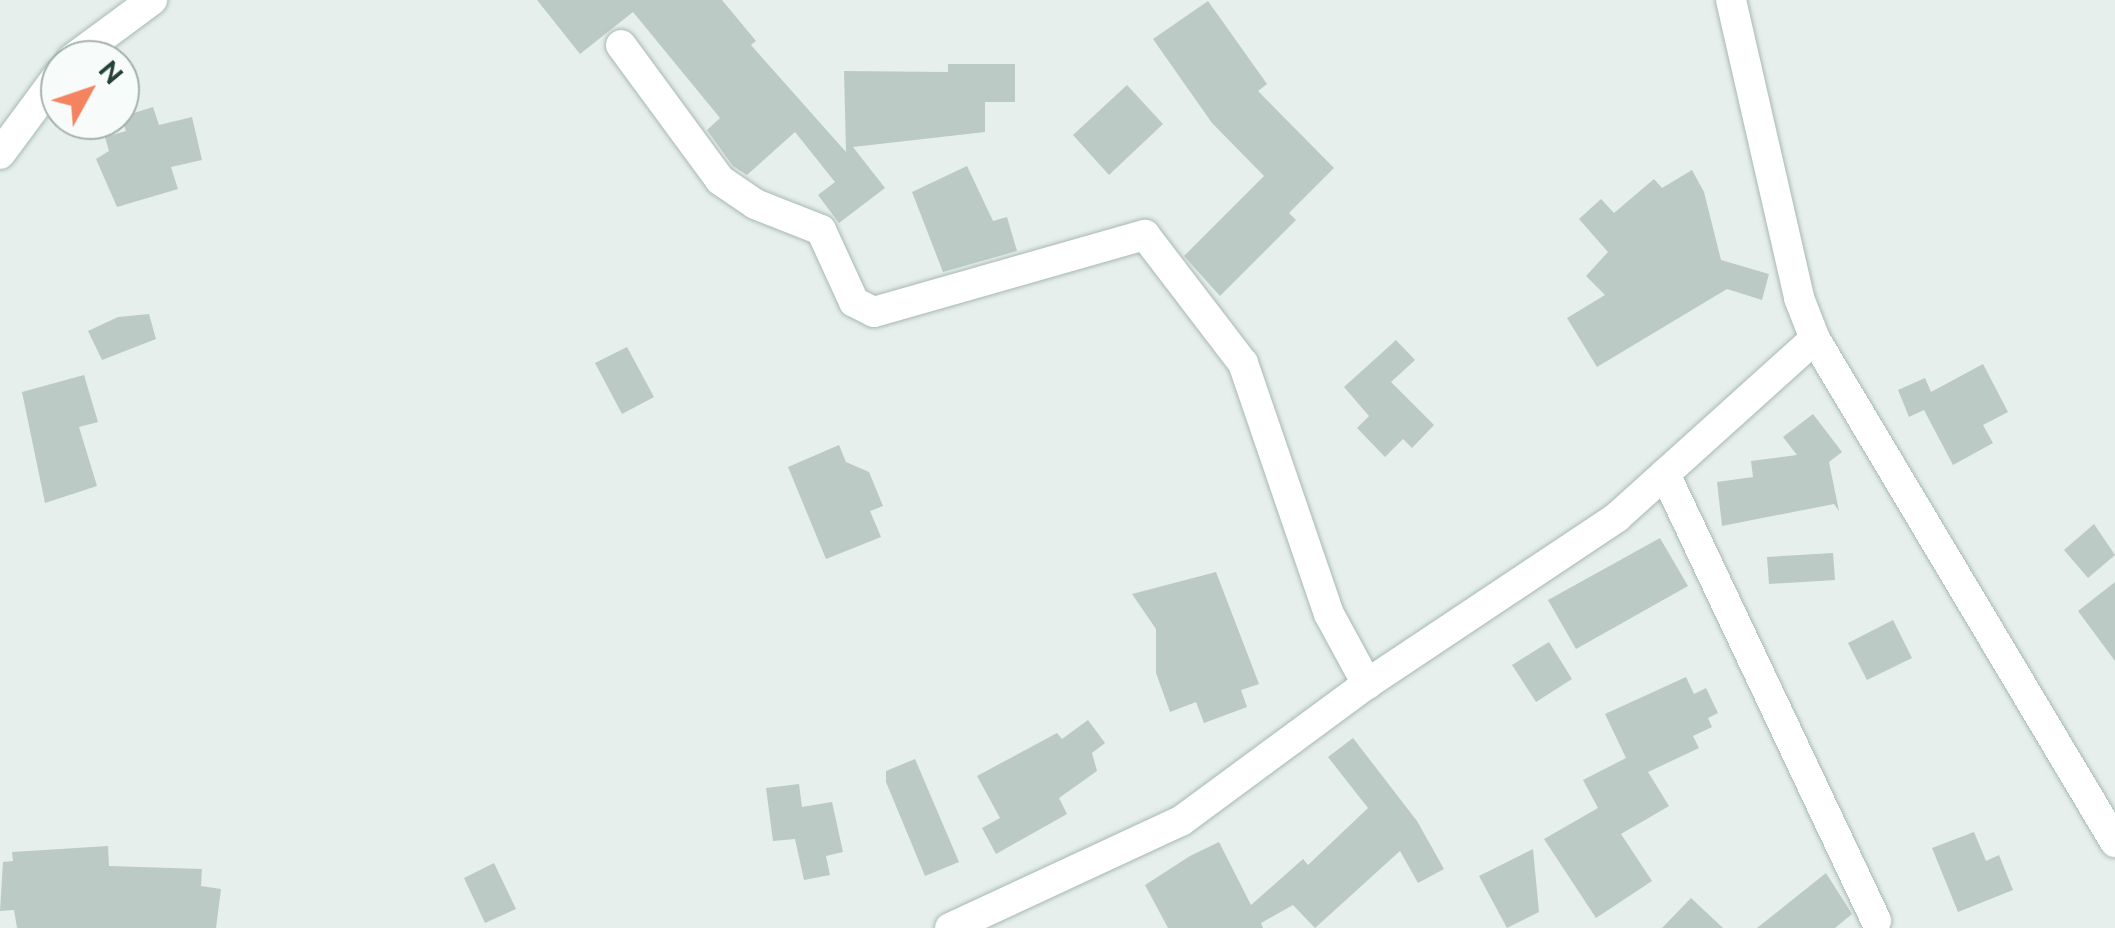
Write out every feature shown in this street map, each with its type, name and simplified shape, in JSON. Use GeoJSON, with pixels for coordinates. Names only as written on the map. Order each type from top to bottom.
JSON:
{"type":"FeatureCollection","features":[{"type":"Feature","properties":{"kind":"street"},"geometry":{"type":"LineString","coordinates":[[98,40],[152,0]]}},
{"type":"Feature","properties":{"kind":"street"},"geometry":{"type":"LineString","coordinates":[[1732,0],[1800,298],[1815,339],[2115,842]]}},
{"type":"Feature","properties":{"kind":"street"},"geometry":{"type":"LineString","coordinates":[[621,45],[720,180],[755,204],[821,230],[854,302],[874,312],[1145,235],[1243,363],[1330,614],[1367,684]]}},
{"type":"Feature","properties":{"kind":"street"},"geometry":{"type":"LineString","coordinates":[[0,154],[40,100]]}},
{"type":"Feature","properties":{"kind":"street"},"geometry":{"type":"LineString","coordinates":[[950,928],[1181,822],[1367,684],[1618,516],[1815,339]]}},
{"type":"Feature","properties":{"kind":"street"},"geometry":{"type":"LineString","coordinates":[[1665,474],[1876,921]]}},
{"type":"Feature","properties":{"kind":"building"},"geometry":{"type":"Polygon","coordinates":[[[537,0],[722,0],[756,41],[751,45],[846,152],[844,71],[948,72],[948,64],[1015,64],[1015,102],[985,102],[985,132],[853,147],[885,188],[839,223],[818,195],[835,182],[795,132],[747,175],[733,166],[707,130],[720,118],[633,12],[580,54],[537,0]]]}},
{"type":"Feature","properties":{"kind":"building"},"geometry":{"type":"Polygon","coordinates":[[[1208,1],[1267,84],[1258,91],[1334,168],[1289,213],[1296,220],[1220,296],[1184,256],[1264,176],[1212,123],[1153,39],[1208,1]]]}},
{"type":"Feature","properties":{"kind":"building"},"geometry":{"type":"Polygon","coordinates":[[[1127,85],[1163,124],[1109,175],[1073,135],[1127,85]]]}},
{"type":"Feature","properties":{"kind":"building"},"geometry":{"type":"Polygon","coordinates":[[[153,107],[159,125],[192,117],[202,160],[171,167],[178,189],[117,207],[96,159],[109,151],[106,140],[140,140],[140,111],[153,107]]]}},
{"type":"Feature","properties":{"kind":"building"},"geometry":{"type":"Polygon","coordinates":[[[967,166],[993,221],[1007,217],[1017,251],[943,272],[912,192],[967,166]]]}},
{"type":"Feature","properties":{"kind":"building"},"geometry":{"type":"Polygon","coordinates":[[[1692,170],[1704,192],[1721,260],[1769,274],[1762,300],[1727,289],[1597,367],[1567,318],[1605,295],[1586,276],[1608,252],[1579,219],[1601,199],[1614,213],[1654,179],[1662,188],[1692,170]]]}},
{"type":"Feature","properties":{"kind":"building"},"geometry":{"type":"Polygon","coordinates":[[[149,314],[156,339],[102,360],[88,331],[118,317],[149,314]]]}},
{"type":"Feature","properties":{"kind":"building"},"geometry":{"type":"Polygon","coordinates":[[[1396,340],[1415,360],[1391,382],[1434,425],[1412,448],[1403,439],[1385,457],[1357,428],[1369,416],[1344,387],[1396,340]]]}},
{"type":"Feature","properties":{"kind":"building"},"geometry":{"type":"Polygon","coordinates":[[[627,347],[654,397],[622,414],[595,363],[627,347]]]}},
{"type":"Feature","properties":{"kind":"building"},"geometry":{"type":"Polygon","coordinates":[[[1983,364],[2008,412],[1983,425],[1993,443],[1953,465],[1924,410],[1909,417],[1898,390],[1925,378],[1931,392],[1983,364]]]}},
{"type":"Feature","properties":{"kind":"building"},"geometry":{"type":"Polygon","coordinates":[[[84,375],[98,422],[79,427],[97,486],[45,503],[22,392],[84,375]]]}},
{"type":"Feature","properties":{"kind":"building"},"geometry":{"type":"Polygon","coordinates":[[[1813,414],[1842,452],[1829,462],[1839,511],[1834,504],[1722,526],[1717,482],[1753,477],[1751,461],[1797,455],[1783,437],[1813,414]]]}},
{"type":"Feature","properties":{"kind":"building"},"geometry":{"type":"Polygon","coordinates":[[[839,445],[846,462],[869,472],[883,506],[870,511],[881,537],[826,559],[788,467],[839,445]]]}},
{"type":"Feature","properties":{"kind":"building"},"geometry":{"type":"Polygon","coordinates":[[[2094,524],[2115,555],[2088,578],[2064,550],[2094,524]]]}},
{"type":"Feature","properties":{"kind":"building"},"geometry":{"type":"Polygon","coordinates":[[[1660,538],[1688,586],[1576,649],[1548,600],[1660,538]]]}},
{"type":"Feature","properties":{"kind":"building"},"geometry":{"type":"Polygon","coordinates":[[[1833,553],[1835,580],[1769,584],[1767,557],[1833,553]]]}},
{"type":"Feature","properties":{"kind":"building"},"geometry":{"type":"Polygon","coordinates":[[[1216,572],[1259,684],[1241,690],[1247,707],[1204,723],[1196,702],[1170,712],[1156,673],[1156,629],[1132,594],[1216,572]]]}},
{"type":"Feature","properties":{"kind":"building"},"geometry":{"type":"Polygon","coordinates":[[[2115,582],[2115,661],[2078,611],[2115,582]]]}},
{"type":"Feature","properties":{"kind":"building"},"geometry":{"type":"Polygon","coordinates":[[[1893,620],[1912,658],[1867,680],[1848,643],[1893,620]]]}},
{"type":"Feature","properties":{"kind":"building"},"geometry":{"type":"Polygon","coordinates":[[[1549,642],[1572,679],[1536,702],[1512,665],[1549,642]]]}},
{"type":"Feature","properties":{"kind":"building"},"geometry":{"type":"Polygon","coordinates":[[[1686,677],[1694,694],[1706,688],[1718,713],[1708,718],[1712,727],[1693,736],[1699,748],[1648,772],[1669,806],[1621,834],[1652,881],[1596,918],[1544,839],[1598,808],[1583,780],[1626,758],[1605,714],[1686,677]]]}},
{"type":"Feature","properties":{"kind":"building"},"geometry":{"type":"Polygon","coordinates":[[[1088,720],[1105,743],[1092,753],[1097,771],[1059,798],[1067,814],[996,854],[982,828],[1000,818],[977,776],[1057,733],[1062,739],[1088,720]]]}},
{"type":"Feature","properties":{"kind":"building"},"geometry":{"type":"Polygon","coordinates":[[[1353,738],[1417,821],[1444,869],[1418,883],[1400,851],[1315,928],[1293,905],[1261,923],[1263,928],[1168,928],[1145,885],[1190,856],[1219,842],[1251,905],[1303,859],[1308,865],[1368,808],[1328,757],[1353,738]]]}},
{"type":"Feature","properties":{"kind":"building"},"geometry":{"type":"Polygon","coordinates":[[[915,759],[959,862],[925,876],[886,782],[886,771],[915,759]]]}},
{"type":"Feature","properties":{"kind":"building"},"geometry":{"type":"Polygon","coordinates":[[[799,784],[802,807],[832,802],[843,852],[826,856],[830,875],[804,880],[795,839],[773,841],[766,788],[799,784]]]}},
{"type":"Feature","properties":{"kind":"building"},"geometry":{"type":"Polygon","coordinates":[[[1974,832],[1986,861],[1999,855],[2013,890],[1958,912],[1932,848],[1974,832]]]}},
{"type":"Feature","properties":{"kind":"building"},"geometry":{"type":"Polygon","coordinates":[[[108,846],[109,866],[202,869],[201,886],[221,889],[216,928],[17,928],[14,910],[0,911],[3,862],[13,861],[12,852],[108,846]]]}},
{"type":"Feature","properties":{"kind":"building"},"geometry":{"type":"Polygon","coordinates":[[[1533,849],[1539,912],[1507,928],[1479,876],[1533,849]]]}},
{"type":"Feature","properties":{"kind":"building"},"geometry":{"type":"Polygon","coordinates":[[[494,863],[516,909],[485,923],[464,878],[494,863]]]}},
{"type":"Feature","properties":{"kind":"building"},"geometry":{"type":"Polygon","coordinates":[[[1826,873],[1852,914],[1835,928],[1757,928],[1826,873]]]}},
{"type":"Feature","properties":{"kind":"building"},"geometry":{"type":"Polygon","coordinates":[[[1691,898],[1723,928],[1662,928],[1691,898]]]}}]}
